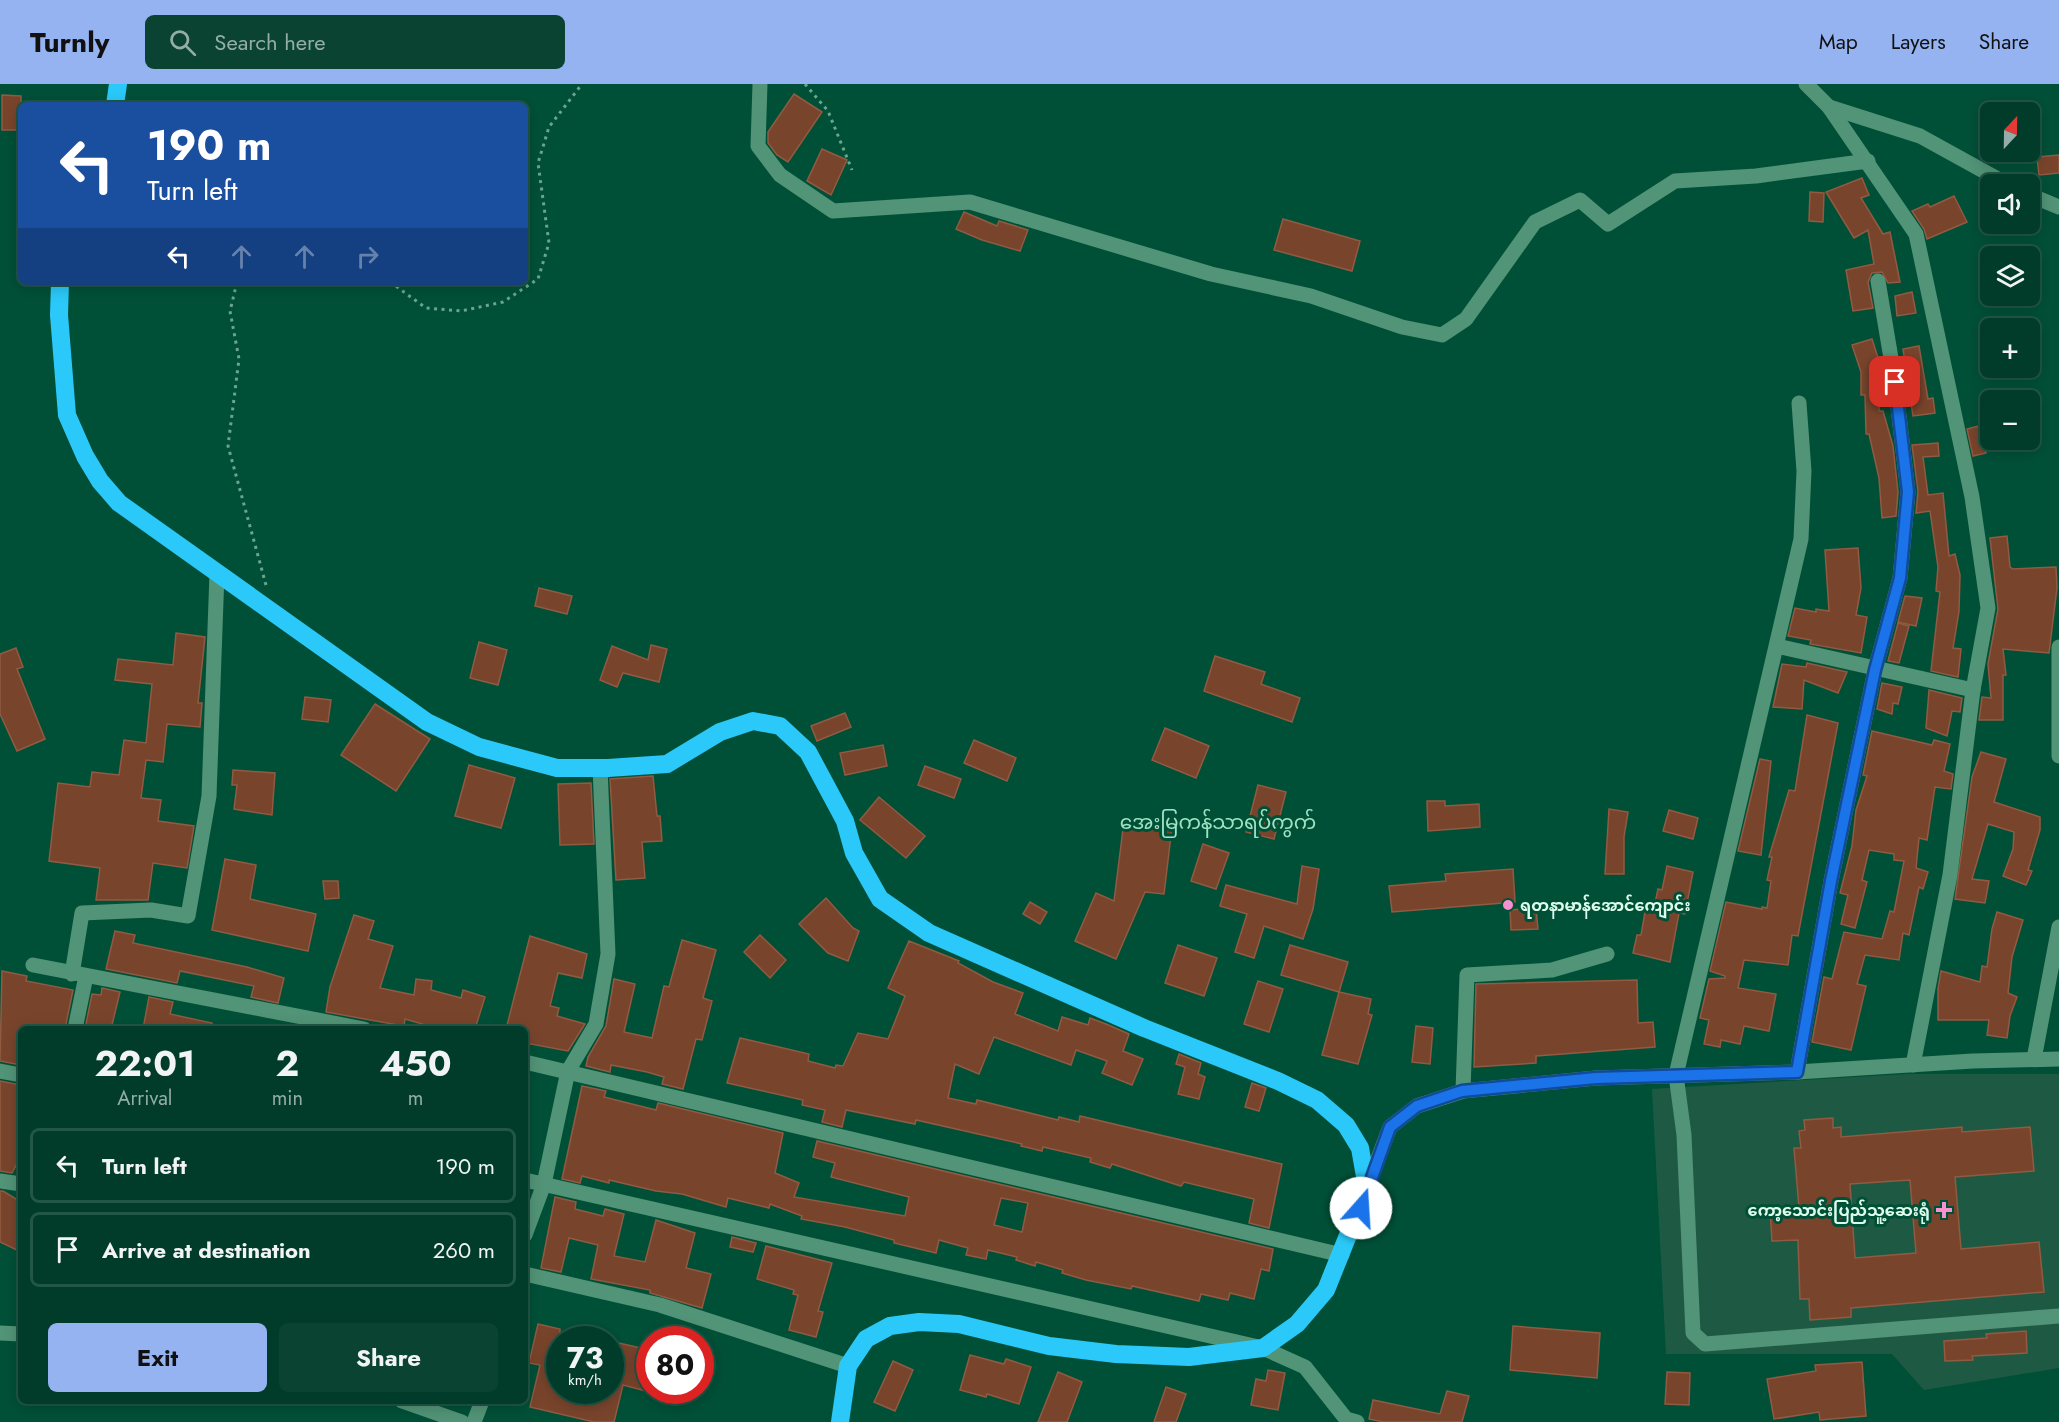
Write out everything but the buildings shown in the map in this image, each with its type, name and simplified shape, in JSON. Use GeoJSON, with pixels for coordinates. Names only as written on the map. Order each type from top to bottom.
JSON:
{"type":"FeatureCollection","features":[{"type":"Feature","properties":{"kind":"highway"},"geometry":{"type":"LineString","coordinates":[[115,102],[118,84]]}},
{"type":"Feature","properties":{"kind":"highway"},"geometry":{"type":"LineString","coordinates":[[60,285],[59,315],[67,415],[85,456],[100,481],[119,504],[272,610],[427,722],[479,747],[557,768],[667,764],[720,732],[753,721],[780,726],[808,752],[845,821],[854,853],[880,899],[928,933],[1144,1028],[1278,1081],[1317,1100],[1346,1125],[1360,1148],[1367,1188],[1326,1290],[1297,1324],[1263,1348],[1189,1357],[1116,1354],[1049,1346],[959,1324],[919,1322],[890,1326],[866,1339],[848,1366],[840,1422]]}},
{"type":"Feature","properties":{"kind":"street"},"geometry":{"type":"LineString","coordinates":[[760,84],[758,146],[780,175],[833,211],[970,202],[1211,274],[1311,296],[1402,327],[1442,335],[1466,319],[1535,222],[1580,200],[1608,224],[1675,181],[1756,176],[1868,161]]}},
{"type":"Feature","properties":{"kind":"street"},"geometry":{"type":"LineString","coordinates":[[1806,84],[1829,106],[1916,234],[1972,497],[1988,608],[1973,690],[1950,875],[1913,1065]]}},
{"type":"Feature","properties":{"kind":"street"},"geometry":{"type":"LineString","coordinates":[[1829,106],[1920,136],[1989,174]]}},
{"type":"Feature","properties":{"kind":"street"},"geometry":{"type":"LineString","coordinates":[[2040,199],[2059,207]]}},
{"type":"Feature","properties":{"kind":"street"},"geometry":{"type":"LineString","coordinates":[[1797,1072],[1831,881],[1875,670],[1900,578],[1908,492],[1895,382],[1878,281]]}},
{"type":"Feature","properties":{"kind":"street"},"geometry":{"type":"LineString","coordinates":[[1799,403],[1804,471],[1801,539],[1676,1075],[1684,1135],[1693,1334],[1705,1344],[2059,1316]]}},
{"type":"Feature","properties":{"kind":"street"},"geometry":{"type":"LineString","coordinates":[[75,1026],[82,913],[151,910],[188,916],[209,796],[217,573]]}},
{"type":"Feature","properties":{"kind":"street"},"geometry":{"type":"LineString","coordinates":[[1777,646],[1875,670],[1973,690]]}},
{"type":"Feature","properties":{"kind":"street"},"geometry":{"type":"LineString","coordinates":[[2059,647],[2059,756]]}},
{"type":"Feature","properties":{"kind":"street"},"geometry":{"type":"LineString","coordinates":[[528,1226],[544,1184],[568,1071],[596,1023],[608,954],[600,768]]}},
{"type":"Feature","properties":{"kind":"street"},"geometry":{"type":"LineString","coordinates":[[2034,1059],[2058,931]]}},
{"type":"Feature","properties":{"kind":"street"},"geometry":{"type":"LineString","coordinates":[[1462,1091],[1467,975],[1552,970],[1607,954]]}},
{"type":"Feature","properties":{"kind":"street"},"geometry":{"type":"LineString","coordinates":[[33,965],[348,1026]]}},
{"type":"Feature","properties":{"kind":"street"},"geometry":{"type":"LineString","coordinates":[[1367,1188],[1390,1127],[1417,1106],[1462,1091],[1596,1078],[1797,1072],[2059,1059]]}},
{"type":"Feature","properties":{"kind":"street"},"geometry":{"type":"LineString","coordinates":[[528,1063],[1342,1255]]}},
{"type":"Feature","properties":{"kind":"street"},"geometry":{"type":"LineString","coordinates":[[0,1071],[18,1074]]}},
{"type":"Feature","properties":{"kind":"street"},"geometry":{"type":"LineString","coordinates":[[0,1180],[18,1183]]}},
{"type":"Feature","properties":{"kind":"street"},"geometry":{"type":"LineString","coordinates":[[528,1181],[1263,1348],[1305,1367],[1346,1419],[1357,1422]]}},
{"type":"Feature","properties":{"kind":"street"},"geometry":{"type":"LineString","coordinates":[[528,1275],[660,1305],[848,1366]]}},
{"type":"Feature","properties":{"kind":"street"},"geometry":{"type":"LineString","coordinates":[[0,1333],[18,1334]]}},
{"type":"Feature","properties":{"kind":"street"},"geometry":{"type":"LineString","coordinates":[[411,1404],[462,1422]]}},
{"type":"Feature","properties":{"kind":"street"},"geometry":{"type":"LineString","coordinates":[[474,1422],[481,1404]]}},
{"type":"Feature","properties":{"kind":"path"},"geometry":{"type":"LineString","coordinates":[[394,285],[426,308],[461,311],[503,302],[538,279],[549,243],[538,163],[549,127],[582,84]]}},
{"type":"Feature","properties":{"kind":"path"},"geometry":{"type":"LineString","coordinates":[[805,84],[828,111],[852,170]]}},
{"type":"Feature","properties":{"kind":"path"},"geometry":{"type":"LineString","coordinates":[[236,285],[230,311],[239,359],[228,446],[272,610]]}},
{"type":"Feature","properties":{"kind":"shaded area"},"geometry":{"type":"Polygon","coordinates":[[[1908,1074],[2059,1074],[2059,1368],[1924,1390],[1892,1354],[1666,1354],[1652,1089],[1908,1074]]]}},
{"type":"Feature","properties":{"kind":"place","name":"ရတနာမာန်အောင်ကျောင်း"},"geometry":{"type":"Point","coordinates":[1508,905]}},
{"type":"Feature","properties":{"kind":"place","name":"ကော့သောင်းပြည်သူ့ဆေးရုံ"},"geometry":{"type":"Point","coordinates":[1944,1210]}},
{"type":"Feature","properties":{"kind":"district","name":"အေးမြကန်သာရပ်ကွက်"},"geometry":{"type":"Point","coordinates":[1218,822]}},
{"type":"Feature","properties":{"kind":"route"},"geometry":{"type":"LineString","coordinates":[[1361,1208],[1390,1127],[1417,1106],[1462,1091],[1596,1078],[1797,1072],[1831,881],[1875,670],[1900,578],[1908,492],[1895,382]]}}]}
